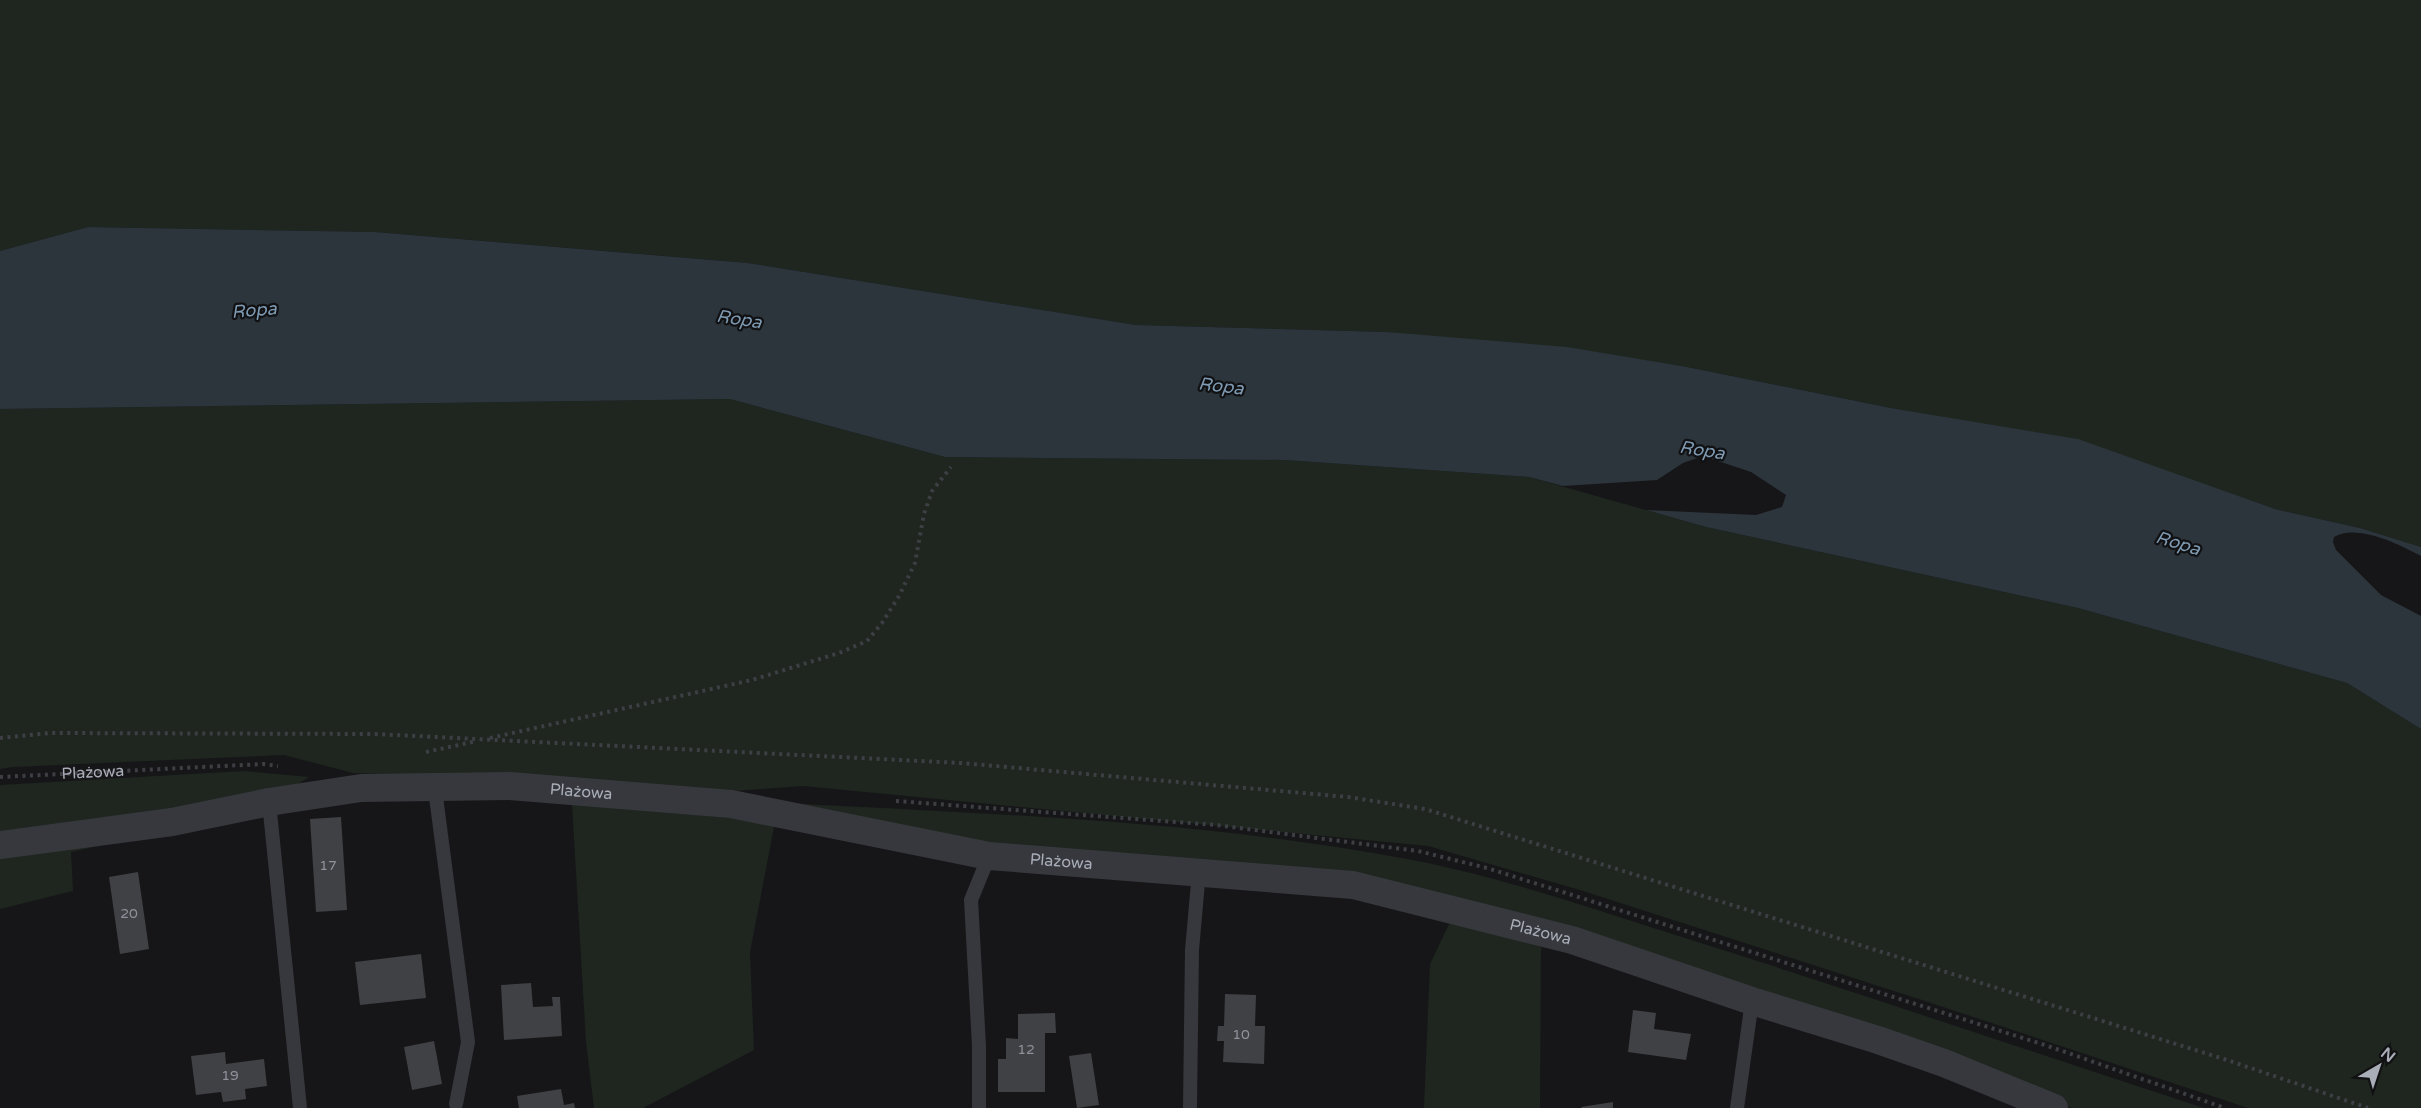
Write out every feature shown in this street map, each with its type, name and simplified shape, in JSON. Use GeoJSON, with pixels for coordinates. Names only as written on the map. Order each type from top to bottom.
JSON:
{"type":"FeatureCollection","features":[{"type":"Feature","properties":{"kind":"street","name":"Plażowa"},"geometry":{"type":"LineString","coordinates":[[0,845],[172,822],[269,802],[361,788],[435,789],[510,786],[731,804],[989,856],[1353,885],[1572,940],[1752,1001],[1889,1044],[2054,1108]]}},
{"type":"Feature","properties":{"kind":"lane"},"geometry":{"type":"LineString","coordinates":[[435,789],[468,1042],[456,1104]]}},
{"type":"Feature","properties":{"kind":"lane"},"geometry":{"type":"LineString","coordinates":[[269,802],[300,1108]]}},
{"type":"Feature","properties":{"kind":"lane"},"geometry":{"type":"LineString","coordinates":[[979,1108],[979,1046],[971,900],[989,856]]}},
{"type":"Feature","properties":{"kind":"lane"},"geometry":{"type":"LineString","coordinates":[[1190,1108],[1192,950],[1199,871]]}},
{"type":"Feature","properties":{"kind":"lane"},"geometry":{"type":"LineString","coordinates":[[1737,1108],[1752,1001]]}},
{"type":"Feature","properties":{"kind":"path"},"geometry":{"type":"LineString","coordinates":[[423,752],[752,680],[839,653],[867,641],[899,596],[915,563],[924,514],[932,491],[951,467]]}},
{"type":"Feature","properties":{"kind":"path","name":"Plażowa"},"geometry":{"type":"LineString","coordinates":[[0,777],[263,764],[286,766]]}},
{"type":"Feature","properties":{"kind":"shaded area"},"geometry":{"type":"Polygon","coordinates":[[[0,0],[2421,0],[2421,547],[2360,528],[2275,509],[1896,409],[1687,367],[1387,332],[1136,325],[748,263],[375,232],[88,227],[0,251],[0,0]]]}},
{"type":"Feature","properties":{"kind":"shaded area"},"geometry":{"type":"Polygon","coordinates":[[[730,399],[945,457],[1285,460],[1529,477],[1706,527],[2078,608],[2347,683],[2421,729],[2421,1108],[2248,1108],[1583,891],[1428,846],[803,786],[721,792],[510,777],[353,773],[284,755],[0,769],[0,409],[730,399]]]}},
{"type":"Feature","properties":{"kind":"shaded area"},"geometry":{"type":"Polygon","coordinates":[[[244,771],[309,777],[292,788],[0,837],[0,785],[244,771]]]}},
{"type":"Feature","properties":{"kind":"shaded area"},"geometry":{"type":"Polygon","coordinates":[[[768,802],[1162,826],[1318,844],[1432,864],[1575,903],[2204,1108],[2072,1108],[2005,1078],[1536,923],[987,845],[768,802]]]}},
{"type":"Feature","properties":{"kind":"shaded area"},"geometry":{"type":"Polygon","coordinates":[[[572,804],[775,822],[750,952],[754,1050],[643,1108],[594,1108],[586,1042],[572,804]]]}},
{"type":"Feature","properties":{"kind":"shaded area"},"geometry":{"type":"Polygon","coordinates":[[[134,838],[71,852],[73,891],[0,909],[0,854],[134,838]]]}},
{"type":"Feature","properties":{"kind":"shaded area"},"geometry":{"type":"Polygon","coordinates":[[[1451,920],[1541,947],[1540,1108],[1424,1108],[1430,964],[1451,920]]]}},
{"type":"Feature","properties":{"kind":"water","name":"Ropa"},"geometry":{"type":"Polygon","coordinates":[[[88,227],[375,232],[748,263],[1136,325],[1387,332],[1567,347],[1687,367],[1896,409],[2078,439],[2275,509],[2360,528],[2421,547],[2421,556],[2379,537],[2355,533],[2344,533],[2334,537],[2333,542],[2336,550],[2381,595],[2421,616],[2421,729],[2347,683],[2078,608],[1706,527],[1646,510],[1756,515],[1782,507],[1786,495],[1751,472],[1703,456],[1683,463],[1657,480],[1563,486],[1529,477],[1285,460],[945,457],[730,399],[0,409],[0,251],[88,227]]]}},
{"type":"Feature","properties":{"kind":"building"},"geometry":{"type":"Polygon","coordinates":[[[341,817],[347,910],[316,912],[310,819],[341,817]]]}},
{"type":"Feature","properties":{"kind":"building"},"geometry":{"type":"Polygon","coordinates":[[[138,872],[149,949],[120,954],[109,877],[138,872]]]}},
{"type":"Feature","properties":{"kind":"building"},"geometry":{"type":"Polygon","coordinates":[[[421,954],[426,998],[360,1005],[355,962],[421,954]]]}},
{"type":"Feature","properties":{"kind":"building"},"geometry":{"type":"Polygon","coordinates":[[[531,983],[533,1007],[553,1006],[552,997],[560,997],[562,1036],[504,1040],[501,985],[531,983]]]}},
{"type":"Feature","properties":{"kind":"building"},"geometry":{"type":"Polygon","coordinates":[[[1225,994],[1256,995],[1255,1026],[1265,1026],[1264,1064],[1223,1062],[1224,1041],[1217,1041],[1218,1026],[1224,1026],[1225,994]]]}},
{"type":"Feature","properties":{"kind":"building"},"geometry":{"type":"Polygon","coordinates":[[[1633,1010],[1656,1013],[1654,1029],[1691,1034],[1686,1060],[1628,1052],[1633,1010]]]}},
{"type":"Feature","properties":{"kind":"building"},"geometry":{"type":"Polygon","coordinates":[[[1055,1013],[1056,1033],[1045,1033],[1045,1092],[998,1092],[998,1059],[1006,1059],[1006,1038],[1018,1039],[1018,1014],[1055,1013]]]}},
{"type":"Feature","properties":{"kind":"building"},"geometry":{"type":"Polygon","coordinates":[[[434,1041],[442,1084],[412,1090],[404,1047],[434,1041]]]}},
{"type":"Feature","properties":{"kind":"building"},"geometry":{"type":"Polygon","coordinates":[[[225,1052],[226,1064],[264,1059],[267,1086],[245,1089],[246,1099],[223,1102],[221,1092],[196,1095],[191,1056],[225,1052]]]}},
{"type":"Feature","properties":{"kind":"building"},"geometry":{"type":"Polygon","coordinates":[[[1091,1053],[1099,1105],[1077,1108],[1069,1056],[1091,1053]]]}},
{"type":"Feature","properties":{"kind":"building"},"geometry":{"type":"Polygon","coordinates":[[[561,1089],[564,1105],[574,1103],[575,1108],[519,1108],[517,1096],[561,1089]]]}},
{"type":"Feature","properties":{"kind":"building"},"geometry":{"type":"Polygon","coordinates":[[[1613,1102],[1613,1108],[1581,1107],[1613,1102]]]}}]}
